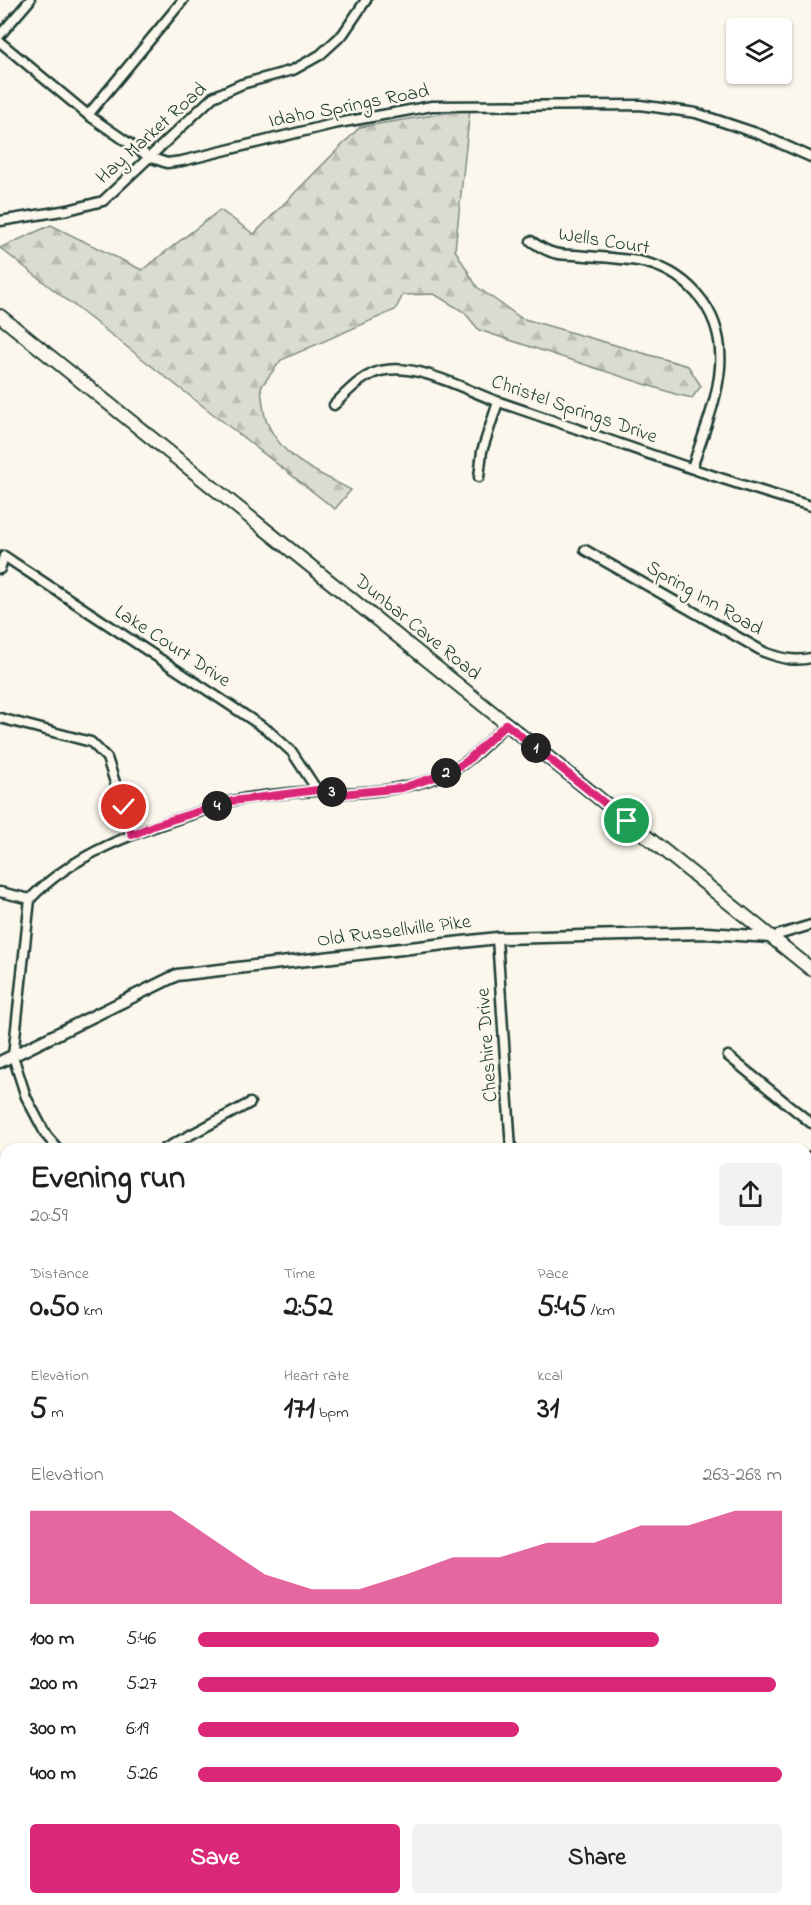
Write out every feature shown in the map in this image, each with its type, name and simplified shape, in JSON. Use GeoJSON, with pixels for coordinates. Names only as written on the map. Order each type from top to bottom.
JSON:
{"type":"FeatureCollection","features":[{"type":"Feature","properties":{"kind":"main road","name":"Dunbar Cave Road"},"geometry":{"type":"LineString","coordinates":[[0,316],[811,969]]}},
{"type":"Feature","properties":{"kind":"street"},"geometry":{"type":"LineString","coordinates":[[0,35],[30,0]]}},
{"type":"Feature","properties":{"kind":"street"},"geometry":{"type":"LineString","coordinates":[[88,115],[183,0]]}},
{"type":"Feature","properties":{"kind":"street","name":"Hay Market Road"},"geometry":{"type":"LineString","coordinates":[[0,221],[68,210],[103,201],[213,96],[242,84],[293,70],[320,55],[343,34],[366,0]]}},
{"type":"Feature","properties":{"kind":"street","name":"Idaho Springs Road"},"geometry":{"type":"LineString","coordinates":[[0,42],[88,115],[149,157],[168,163],[333,124],[432,106],[640,105],[696,113],[759,134],[811,157]]}},
{"type":"Feature","properties":{"kind":"street","name":"Wells Court"},"geometry":{"type":"LineString","coordinates":[[531,241],[553,253],[640,261],[665,269],[703,300],[714,320],[719,336],[722,354],[721,373],[711,418],[692,468]]}},
{"type":"Feature","properties":{"kind":"street","name":"Christel Springs Drive"},"geometry":{"type":"LineString","coordinates":[[334,405],[352,387],[384,370],[419,372],[498,402],[755,490],[811,506]]}},
{"type":"Feature","properties":{"kind":"street"},"geometry":{"type":"LineString","coordinates":[[479,477],[482,451],[498,402]]}},
{"type":"Feature","properties":{"kind":"street","name":"Spring Inn Road"},"geometry":{"type":"LineString","coordinates":[[585,550],[764,652],[796,660],[811,658]]}},
{"type":"Feature","properties":{"kind":"street","name":"Lake Court Drive"},"geometry":{"type":"LineString","coordinates":[[0,569],[4,556],[269,731],[292,752],[317,790]]}},
{"type":"Feature","properties":{"kind":"street"},"geometry":{"type":"LineString","coordinates":[[0,718],[91,742],[107,758],[132,835]]}},
{"type":"Feature","properties":{"kind":"street"},"geometry":{"type":"LineString","coordinates":[[52,1143],[46,1136],[26,1097],[13,1056],[30,899],[45,883],[68,866],[132,835],[155,825],[232,801],[317,790],[342,794],[402,788],[430,779],[450,772],[469,760],[506,724]]}},
{"type":"Feature","properties":{"kind":"street"},"geometry":{"type":"LineString","coordinates":[[0,892],[30,899]]}},
{"type":"Feature","properties":{"kind":"street","name":"Old Russellville Pike"},"geometry":{"type":"LineString","coordinates":[[0,1062],[177,975],[497,938],[706,933],[771,937],[811,925]]}},
{"type":"Feature","properties":{"kind":"street","name":"Cheshire Drive"},"geometry":{"type":"LineString","coordinates":[[497,938],[511,1143]]}},
{"type":"Feature","properties":{"kind":"street"},"geometry":{"type":"LineString","coordinates":[[728,1056],[811,1123]]}},
{"type":"Feature","properties":{"kind":"street"},"geometry":{"type":"LineString","coordinates":[[175,1143],[250,1103]]}},
{"type":"Feature","properties":{"kind":"green space"},"geometry":{"type":"Polygon","coordinates":[[[470,109],[455,250],[477,287],[521,318],[688,366],[701,386],[692,398],[479,330],[464,312],[434,294],[403,295],[395,310],[281,360],[261,387],[266,420],[281,445],[301,463],[351,490],[335,509],[0,248],[51,225],[142,270],[220,210],[254,234],[360,127],[470,109]]]}},
{"type":"Feature","properties":{"kind":"route"},"geometry":{"type":"LineString","coordinates":[[124,807],[132,835],[155,825],[232,801],[317,790],[342,794],[402,788],[450,772],[469,760],[506,724],[627,821]]}}]}
